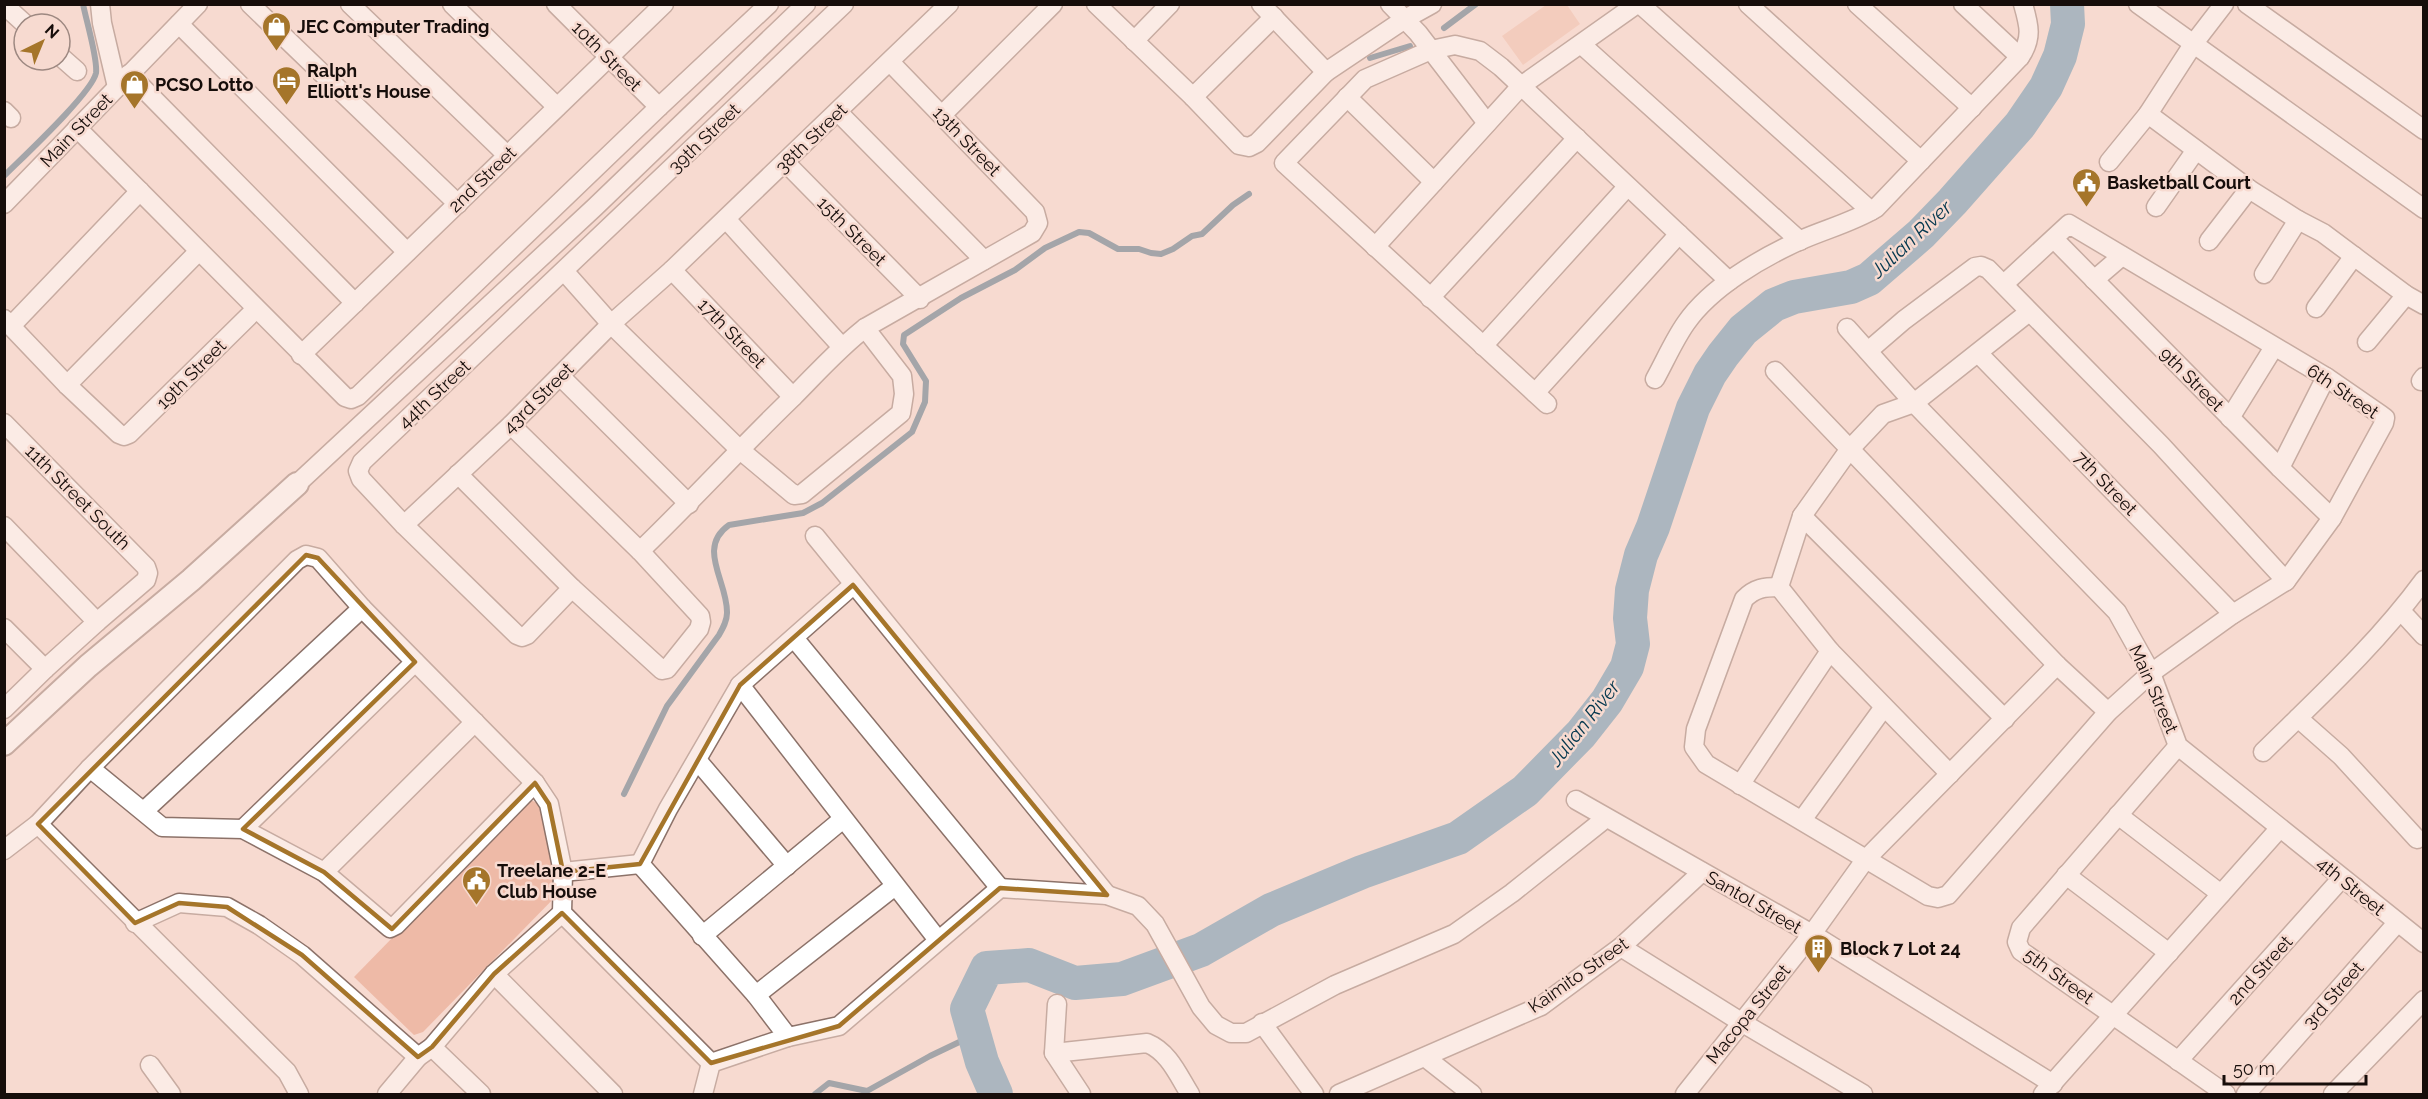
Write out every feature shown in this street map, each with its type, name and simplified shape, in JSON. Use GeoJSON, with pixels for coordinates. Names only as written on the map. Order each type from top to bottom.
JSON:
{"type":"FeatureCollection","features":[{"type":"Feature","properties":{"kind":"street"},"geometry":{"type":"LineString","coordinates":[[100,4],[102,23],[123,80],[355,303]]}},
{"type":"Feature","properties":{"kind":"street","name":"Main Street"},"geometry":{"type":"LineString","coordinates":[[4,204],[198,4]]}},
{"type":"Feature","properties":{"kind":"street"},"geometry":{"type":"LineString","coordinates":[[250,4],[458,204]]}},
{"type":"Feature","properties":{"kind":"street"},"geometry":{"type":"LineString","coordinates":[[350,4],[507,155]]}},
{"type":"Feature","properties":{"kind":"street"},"geometry":{"type":"LineString","coordinates":[[452,4],[557,107]]}},
{"type":"Feature","properties":{"kind":"street","name":"10th Street"},"geometry":{"type":"LineString","coordinates":[[556,4],[658,107]]}},
{"type":"Feature","properties":{"kind":"street"},"geometry":{"type":"LineString","coordinates":[[77,128],[302,355],[345,397],[351,399],[358,396],[658,107],[769,4]]}},
{"type":"Feature","properties":{"kind":"street"},"geometry":{"type":"LineString","coordinates":[[4,744],[88,666],[191,580],[297,484],[586,216],[806,4]]}},
{"type":"Feature","properties":{"kind":"street","name":"39th Street"},"geometry":{"type":"LineString","coordinates":[[564,271],[844,4]]}},
{"type":"Feature","properties":{"kind":"street","name":"38th Street"},"geometry":{"type":"LineString","coordinates":[[672,270],[949,4]]}},
{"type":"Feature","properties":{"kind":"street"},"geometry":{"type":"LineString","coordinates":[[942,115],[1053,4]]}},
{"type":"Feature","properties":{"kind":"street"},"geometry":{"type":"LineString","coordinates":[[1096,4],[1193,97],[1239,145],[1249,147],[1257,143],[1326,72],[1405,19],[1432,4]]}},
{"type":"Feature","properties":{"kind":"street"},"geometry":{"type":"LineString","coordinates":[[1134,42],[1170,4]]}},
{"type":"Feature","properties":{"kind":"street"},"geometry":{"type":"LineString","coordinates":[[1390,4],[1431,50],[1486,123]]}},
{"type":"Feature","properties":{"kind":"street"},"geometry":{"type":"LineString","coordinates":[[1375,247],[1521,86],[1638,4],[1871,211]]}},
{"type":"Feature","properties":{"kind":"street"},"geometry":{"type":"LineString","coordinates":[[1748,4],[1921,161]]}},
{"type":"Feature","properties":{"kind":"street"},"geometry":{"type":"LineString","coordinates":[[1857,4],[1972,108]]}},
{"type":"Feature","properties":{"kind":"street"},"geometry":{"type":"LineString","coordinates":[[1963,4],[2020,57]]}},
{"type":"Feature","properties":{"kind":"street"},"geometry":{"type":"LineString","coordinates":[[1655,379],[1686,322],[1706,300],[1729,281],[1800,241],[1871,211],[1921,161],[2020,57],[2027,46],[2030,30],[2023,4]]}},
{"type":"Feature","properties":{"kind":"street"},"geometry":{"type":"LineString","coordinates":[[2138,4],[2424,209]]}},
{"type":"Feature","properties":{"kind":"street"},"geometry":{"type":"LineString","coordinates":[[2109,162],[2148,114],[2194,43],[2224,4]]}},
{"type":"Feature","properties":{"kind":"street"},"geometry":{"type":"LineString","coordinates":[[2247,4],[2424,130]]}},
{"type":"Feature","properties":{"kind":"street","name":"2nd Street"},"geometry":{"type":"LineString","coordinates":[[302,355],[660,6]]}},
{"type":"Feature","properties":{"kind":"street"},"geometry":{"type":"LineString","coordinates":[[1193,97],[1267,11],[1326,72]]}},
{"type":"Feature","properties":{"kind":"street"},"geometry":{"type":"LineString","coordinates":[[179,24],[407,252]]}},
{"type":"Feature","properties":{"kind":"street"},"geometry":{"type":"LineString","coordinates":[[1679,234],[1541,399],[1284,163],[1365,79],[1431,50],[1455,45],[1480,51],[1521,86],[1627,187],[1679,234],[1729,281]]}},
{"type":"Feature","properties":{"kind":"street"},"geometry":{"type":"LineString","coordinates":[[1581,45],[1800,241]]}},
{"type":"Feature","properties":{"kind":"street","name":"13th Street"},"geometry":{"type":"LineString","coordinates":[[890,62],[1035,212],[1038,223],[1032,233],[984,260]]}},
{"type":"Feature","properties":{"kind":"street"},"geometry":{"type":"LineString","coordinates":[[72,67],[77,71]]}},
{"type":"Feature","properties":{"kind":"street"},"geometry":{"type":"LineString","coordinates":[[1347,97],[1434,182]]}},
{"type":"Feature","properties":{"kind":"street"},"geometry":{"type":"LineString","coordinates":[[640,551],[842,347],[865,328],[920,299],[984,260],[838,112]]}},
{"type":"Feature","properties":{"kind":"street"},"geometry":{"type":"LineString","coordinates":[[2148,114],[2249,189],[2323,233],[2406,295],[2424,305]]}},
{"type":"Feature","properties":{"kind":"street"},"geometry":{"type":"LineString","coordinates":[[1430,298],[1577,138]]}},
{"type":"Feature","properties":{"kind":"street"},"geometry":{"type":"LineString","coordinates":[[2156,207],[2196,150]]}},
{"type":"Feature","properties":{"kind":"street","name":"15th Street"},"geometry":{"type":"LineString","coordinates":[[785,162],[920,299]]}},
{"type":"Feature","properties":{"kind":"street"},"geometry":{"type":"LineString","coordinates":[[1483,346],[1627,187]]}},
{"type":"Feature","properties":{"kind":"street"},"geometry":{"type":"LineString","coordinates":[[2209,241],[2249,189]]}},
{"type":"Feature","properties":{"kind":"street"},"geometry":{"type":"LineString","coordinates":[[140,191],[8,323],[67,385],[199,251]]}},
{"type":"Feature","properties":{"kind":"street"},"geometry":{"type":"LineString","coordinates":[[726,219],[842,347]]}},
{"type":"Feature","properties":{"kind":"street"},"geometry":{"type":"LineString","coordinates":[[2264,274],[2298,220]]}},
{"type":"Feature","properties":{"kind":"street","name":"6th Street"},"geometry":{"type":"LineString","coordinates":[[1779,587],[1762,587],[1752,591],[1744,599],[1696,729],[1694,747],[1706,764],[1928,897],[1938,898],[1948,895],[2108,712],[2151,673],[2233,614],[2286,581],[2332,518],[2385,418],[2326,376],[2069,224],[2054,239]]}},
{"type":"Feature","properties":{"kind":"street"},"geometry":{"type":"LineString","coordinates":[[2004,284],[2054,239]]}},
{"type":"Feature","properties":{"kind":"street","name":"9th Street"},"geometry":{"type":"LineString","coordinates":[[2054,239],[2332,518]]}},
{"type":"Feature","properties":{"kind":"street"},"geometry":{"type":"LineString","coordinates":[[2094,280],[2122,256]]}},
{"type":"Feature","properties":{"kind":"street"},"geometry":{"type":"LineString","coordinates":[[2316,308],[2354,256]]}},
{"type":"Feature","properties":{"kind":"street"},"geometry":{"type":"LineString","coordinates":[[1868,351],[1904,320],[1975,267],[1981,266],[1988,269],[2161,445],[2286,581]]}},
{"type":"Feature","properties":{"kind":"street","name":"43rd Street"},"geometry":{"type":"LineString","coordinates":[[404,525],[511,425],[611,324],[672,270]]}},
{"type":"Feature","properties":{"kind":"street","name":"17th Street"},"geometry":{"type":"LineString","coordinates":[[672,270],[793,397]]}},
{"type":"Feature","properties":{"kind":"street"},"geometry":{"type":"LineString","coordinates":[[564,271],[611,324],[739,449],[794,495],[802,494],[901,414],[904,394],[902,376],[865,328]]}},
{"type":"Feature","properties":{"kind":"street","name":"44th Street"},"geometry":{"type":"LineString","coordinates":[[564,271],[362,462],[358,471],[361,479],[404,525],[516,635],[522,637],[527,635],[572,588]]}},
{"type":"Feature","properties":{"kind":"street"},"geometry":{"type":"LineString","coordinates":[[2367,342],[2406,295]]}},
{"type":"Feature","properties":{"kind":"street","name":"19th Street"},"geometry":{"type":"LineString","coordinates":[[67,385],[119,434],[124,436],[129,434],[256,309]]}},
{"type":"Feature","properties":{"kind":"street"},"geometry":{"type":"LineString","coordinates":[[1950,774],[1830,651],[1779,587],[1802,516],[1849,450],[1883,414],[1914,403],[2029,312]]}},
{"type":"Feature","properties":{"kind":"street","name":"Main Street"},"geometry":{"type":"LineString","coordinates":[[1847,328],[1914,403],[2117,612],[2151,673],[2178,746],[2279,829]]}},
{"type":"Feature","properties":{"kind":"street"},"geometry":{"type":"LineString","coordinates":[[2230,418],[2274,346]]}},
{"type":"Feature","properties":{"kind":"street","name":"7th Street"},"geometry":{"type":"LineString","coordinates":[[1978,353],[2233,614]]}},
{"type":"Feature","properties":{"kind":"street"},"geometry":{"type":"LineString","coordinates":[[1775,371],[2057,665],[2108,712]]}},
{"type":"Feature","properties":{"kind":"street"},"geometry":{"type":"LineString","coordinates":[[560,376],[689,504]]}},
{"type":"Feature","properties":{"kind":"street"},"geometry":{"type":"LineString","coordinates":[[2280,468],[2326,376]]}},
{"type":"Feature","properties":{"kind":"street","name":"11th Street South"},"geometry":{"type":"LineString","coordinates":[[4,423],[146,567],[148,573],[146,580],[97,622]]}},
{"type":"Feature","properties":{"kind":"street"},"geometry":{"type":"LineString","coordinates":[[458,474],[572,588],[657,667],[662,670],[667,669],[699,629],[700,616],[640,551],[511,425]]}},
{"type":"Feature","properties":{"kind":"street"},"geometry":{"type":"LineString","coordinates":[[1802,516],[2005,719]]}},
{"type":"Feature","properties":{"kind":"street"},"geometry":{"type":"LineString","coordinates":[[4,526],[97,622],[4,709]]}},
{"type":"Feature","properties":{"kind":"street"},"geometry":{"type":"LineString","coordinates":[[815,536],[1107,895]]}},
{"type":"Feature","properties":{"kind":"street"},"geometry":{"type":"LineString","coordinates":[[4,850],[38,824],[90,768],[297,560],[306,555],[318,558],[362,608],[535,783],[549,804],[562,872],[562,913],[711,1063]]}},
{"type":"Feature","properties":{"kind":"street"},"geometry":{"type":"LineString","coordinates":[[2263,752],[2338,680],[2401,611],[2424,580]]}},
{"type":"Feature","properties":{"kind":"street"},"geometry":{"type":"LineString","coordinates":[[640,864],[740,685],[853,585]]}},
{"type":"Feature","properties":{"kind":"street"},"geometry":{"type":"LineString","coordinates":[[144,811],[362,608]]}},
{"type":"Feature","properties":{"kind":"street"},"geometry":{"type":"LineString","coordinates":[[2401,611],[2424,636]]}},
{"type":"Feature","properties":{"kind":"street"},"geometry":{"type":"LineString","coordinates":[[4,628],[45,669]]}},
{"type":"Feature","properties":{"kind":"street"},"geometry":{"type":"LineString","coordinates":[[794,638],[1000,888]]}},
{"type":"Feature","properties":{"kind":"street"},"geometry":{"type":"LineString","coordinates":[[1740,785],[1830,651]]}},
{"type":"Feature","properties":{"kind":"street"},"geometry":{"type":"LineString","coordinates":[[243,829],[415,662]]}},
{"type":"Feature","properties":{"kind":"street","name":"Macopa Street"},"geometry":{"type":"LineString","coordinates":[[1685,1095],[1812,934],[1865,860],[2057,665]]}},
{"type":"Feature","properties":{"kind":"street"},"geometry":{"type":"LineString","coordinates":[[740,685],[938,940]]}},
{"type":"Feature","properties":{"kind":"street"},"geometry":{"type":"LineString","coordinates":[[1802,820],[1884,707]]}},
{"type":"Feature","properties":{"kind":"street"},"geometry":{"type":"LineString","coordinates":[[2298,718],[2341,756],[2416,839]]}},
{"type":"Feature","properties":{"kind":"street"},"geometry":{"type":"LineString","coordinates":[[324,872],[475,722]]}},
{"type":"Feature","properties":{"kind":"street","name":"5th Street"},"geometry":{"type":"LineString","coordinates":[[2113,1016],[2020,951],[2017,942],[2021,928],[2178,746]]}},
{"type":"Feature","properties":{"kind":"street"},"geometry":{"type":"LineString","coordinates":[[697,760],[787,866]]}},
{"type":"Feature","properties":{"kind":"street"},"geometry":{"type":"LineString","coordinates":[[90,768],[162,827],[243,829],[324,872],[390,928],[396,925],[535,783]]}},
{"type":"Feature","properties":{"kind":"street","name":"Santol Street"},"geometry":{"type":"LineString","coordinates":[[1576,800],[1812,934],[2048,1089]]}},
{"type":"Feature","properties":{"kind":"street"},"geometry":{"type":"LineString","coordinates":[[2118,815],[2221,894]]}},
{"type":"Feature","properties":{"kind":"street"},"geometry":{"type":"LineString","coordinates":[[711,1063],[788,1037],[839,1026],[1000,888],[1107,895],[1138,906],[1155,924],[1201,1007],[1216,1025],[1231,1033],[1246,1033],[1335,985],[1454,934],[1512,893],[1606,818]]}},
{"type":"Feature","properties":{"kind":"street"},"geometry":{"type":"LineString","coordinates":[[702,936],[843,819]]}},
{"type":"Feature","properties":{"kind":"street"},"geometry":{"type":"LineString","coordinates":[[38,824],[288,1072],[299,1095]]}},
{"type":"Feature","properties":{"kind":"street"},"geometry":{"type":"LineString","coordinates":[[2048,1089],[2279,829]]}},
{"type":"Feature","properties":{"kind":"street","name":"4th Street"},"geometry":{"type":"LineString","coordinates":[[2279,829],[2424,943]]}},
{"type":"Feature","properties":{"kind":"street"},"geometry":{"type":"LineString","coordinates":[[562,872],[640,864]]}},
{"type":"Feature","properties":{"kind":"street"},"geometry":{"type":"LineString","coordinates":[[640,864],[756,995],[788,1037]]}},
{"type":"Feature","properties":{"kind":"street","name":"Kaimito Street"},"geometry":{"type":"LineString","coordinates":[[1339,1095],[1541,1006],[1621,946],[1702,872]]}},
{"type":"Feature","properties":{"kind":"street"},"geometry":{"type":"LineString","coordinates":[[2066,875],[2169,953]]}},
{"type":"Feature","properties":{"kind":"street","name":"2nd Street"},"geometry":{"type":"LineString","coordinates":[[2178,1061],[2342,879]]}},
{"type":"Feature","properties":{"kind":"street"},"geometry":{"type":"LineString","coordinates":[[756,995],[895,886]]}},
{"type":"Feature","properties":{"kind":"street"},"geometry":{"type":"LineString","coordinates":[[135,922],[179,903],[227,907],[259,925],[302,956],[481,1095]]}},
{"type":"Feature","properties":{"kind":"street"},"geometry":{"type":"LineString","coordinates":[[387,1095],[494,974],[562,913]]}},
{"type":"Feature","properties":{"kind":"street","name":"3rd Street"},"geometry":{"type":"LineString","coordinates":[[2246,1095],[2397,923]]}},
{"type":"Feature","properties":{"kind":"street"},"geometry":{"type":"LineString","coordinates":[[1621,946],[1741,1022],[1863,1095]]}},
{"type":"Feature","properties":{"kind":"street"},"geometry":{"type":"LineString","coordinates":[[494,974],[613,1095]]}},
{"type":"Feature","properties":{"kind":"street"},"geometry":{"type":"LineString","coordinates":[[2333,1095],[2424,1000]]}},
{"type":"Feature","properties":{"kind":"street"},"geometry":{"type":"LineString","coordinates":[[1057,1004],[1054,1053],[1082,1095]]}},
{"type":"Feature","properties":{"kind":"street"},"geometry":{"type":"LineString","coordinates":[[2113,1016],[2226,1095]]}},
{"type":"Feature","properties":{"kind":"street"},"geometry":{"type":"LineString","coordinates":[[1262,1023],[1314,1095]]}},
{"type":"Feature","properties":{"kind":"street"},"geometry":{"type":"LineString","coordinates":[[1054,1053],[1147,1043],[1164,1053],[1190,1095]]}},
{"type":"Feature","properties":{"kind":"street"},"geometry":{"type":"LineString","coordinates":[[1426,1058],[1472,1095]]}},
{"type":"Feature","properties":{"kind":"street"},"geometry":{"type":"LineString","coordinates":[[703,1095],[711,1063]]}},
{"type":"Feature","properties":{"kind":"street"},"geometry":{"type":"LineString","coordinates":[[150,1065],[171,1095]]}},
{"type":"Feature","properties":{"kind":"highlighted area"},"geometry":{"type":"Polygon","coordinates":[[[306,555],[318,558],[415,662],[243,829],[324,872],[392,929],[535,783],[549,804],[563,872],[640,864],[740,685],[853,585],[1107,895],[1000,888],[839,1026],[711,1063],[562,913],[494,974],[432,1047],[418,1057],[302,955],[227,907],[179,903],[135,923],[38,824],[306,555]]]}},
{"type":"Feature","properties":{"kind":"shaded area"},"geometry":{"type":"Polygon","coordinates":[[[1546,5],[1567,5],[1580,24],[1523,65],[1502,36],[1546,5]]]}},
{"type":"Feature","properties":{"kind":"shaded area"},"geometry":{"type":"Polygon","coordinates":[[[526,801],[533,801],[540,805],[561,891],[423,1032],[414,1035],[354,977],[526,801]]]}},
{"type":"Feature","properties":{"kind":"waterway"},"geometry":{"type":"LineString","coordinates":[[4,176],[70,110],[92,82],[96,73],[94,49],[83,4]]}},
{"type":"Feature","properties":{"kind":"waterway"},"geometry":{"type":"LineString","coordinates":[[1444,28],[1476,4]]}},
{"type":"Feature","properties":{"kind":"waterway","name":"Julian River"},"geometry":{"type":"LineString","coordinates":[[996,1094],[982,1062],[967,1009],[987,968],[1029,965],[1075,983],[1122,979],[1201,950],[1271,910],[1362,872],[1458,838],[1525,791],[1581,734],[1607,701],[1627,667],[1633,644],[1630,618],[1632,590],[1641,555],[1653,527],[1693,408],[1710,374],[1723,355],[1743,330],[1774,305],[1794,297],[1851,287],[1869,279],[1921,234],[2020,125],[2046,87],[2060,56],[2068,24],[2067,4]]}},
{"type":"Feature","properties":{"kind":"waterway"},"geometry":{"type":"LineString","coordinates":[[1370,58],[1410,46]]}},
{"type":"Feature","properties":{"kind":"waterway"},"geometry":{"type":"LineString","coordinates":[[624,794],[667,706],[726,622],[726,601],[714,555],[719,534],[729,525],[803,513],[822,503],[912,432],[925,402],[926,381],[903,344],[904,335],[961,298],[1015,270],[1045,248],[1079,232],[1089,233],[1118,249],[1139,249],[1161,254],[1192,236],[1202,234],[1233,205],[1249,194]]}},
{"type":"Feature","properties":{"kind":"waterway"},"geometry":{"type":"LineString","coordinates":[[815,1094],[829,1083],[867,1091],[974,1035]]}},
{"type":"Feature","properties":{"kind":"place","name":"JEC Computer Trading"},"geometry":{"type":"Point","coordinates":[276,52]}},
{"type":"Feature","properties":{"kind":"place","name":"Ralph Elliott's House"},"geometry":{"type":"Point","coordinates":[286,106]}},
{"type":"Feature","properties":{"kind":"place","name":"PCSO Lotto"},"geometry":{"type":"Point","coordinates":[134,110]}},
{"type":"Feature","properties":{"kind":"place","name":"Basketball Court"},"geometry":{"type":"Point","coordinates":[2086,208]}},
{"type":"Feature","properties":{"kind":"place","name":"Treelane 2-E Club House"},"geometry":{"type":"Point","coordinates":[476,906]}},
{"type":"Feature","properties":{"kind":"place","name":"Block 7 Lot 24"},"geometry":{"type":"Point","coordinates":[1819,974]}}]}
